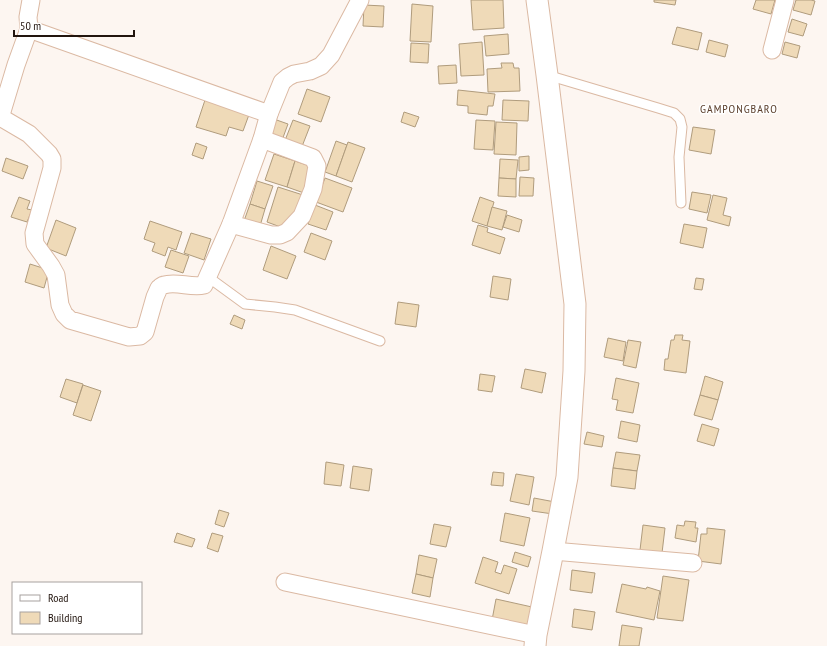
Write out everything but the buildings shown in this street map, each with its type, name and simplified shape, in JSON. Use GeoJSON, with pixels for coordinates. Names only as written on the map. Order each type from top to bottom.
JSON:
{"type":"FeatureCollection","features":[{"type":"Feature","properties":{"kind":"street"},"geometry":{"type":"LineString","coordinates":[[31,0],[28,17],[29,29],[0,117],[29,134],[50,154],[52,159],[52,168],[34,233],[35,244],[56,275],[60,305],[64,314],[70,320],[129,337],[140,336],[145,332],[159,288],[169,284],[196,287],[204,285],[231,224],[262,139],[269,114],[282,82],[294,74],[310,71],[321,66],[331,55],[360,0]]}},
{"type":"Feature","properties":{"kind":"street"},"geometry":{"type":"LineString","coordinates":[[286,582],[536,641],[567,477],[574,371],[575,304],[537,0]]}},
{"type":"Feature","properties":{"kind":"street"},"geometry":{"type":"LineString","coordinates":[[772,50],[786,0]]}},
{"type":"Feature","properties":{"kind":"street"},"geometry":{"type":"LineString","coordinates":[[29,29],[269,114]]}},
{"type":"Feature","properties":{"kind":"street"},"geometry":{"type":"LineString","coordinates":[[231,224],[270,235],[280,235],[287,232],[302,216],[313,189],[318,166],[313,158],[262,139]]}},
{"type":"Feature","properties":{"kind":"street"},"geometry":{"type":"LineString","coordinates":[[553,551],[693,563]]}},
{"type":"Feature","properties":{"kind":"lane"},"geometry":{"type":"LineString","coordinates":[[547,75],[674,113],[680,119],[682,127],[679,157],[681,203]]}},
{"type":"Feature","properties":{"kind":"lane"},"geometry":{"type":"LineString","coordinates":[[208,277],[245,304],[294,310],[380,342]]}},
{"type":"Feature","properties":{"kind":"district","name":"GAMPONGBARO"},"geometry":{"type":"Point","coordinates":[739,109]}}]}
